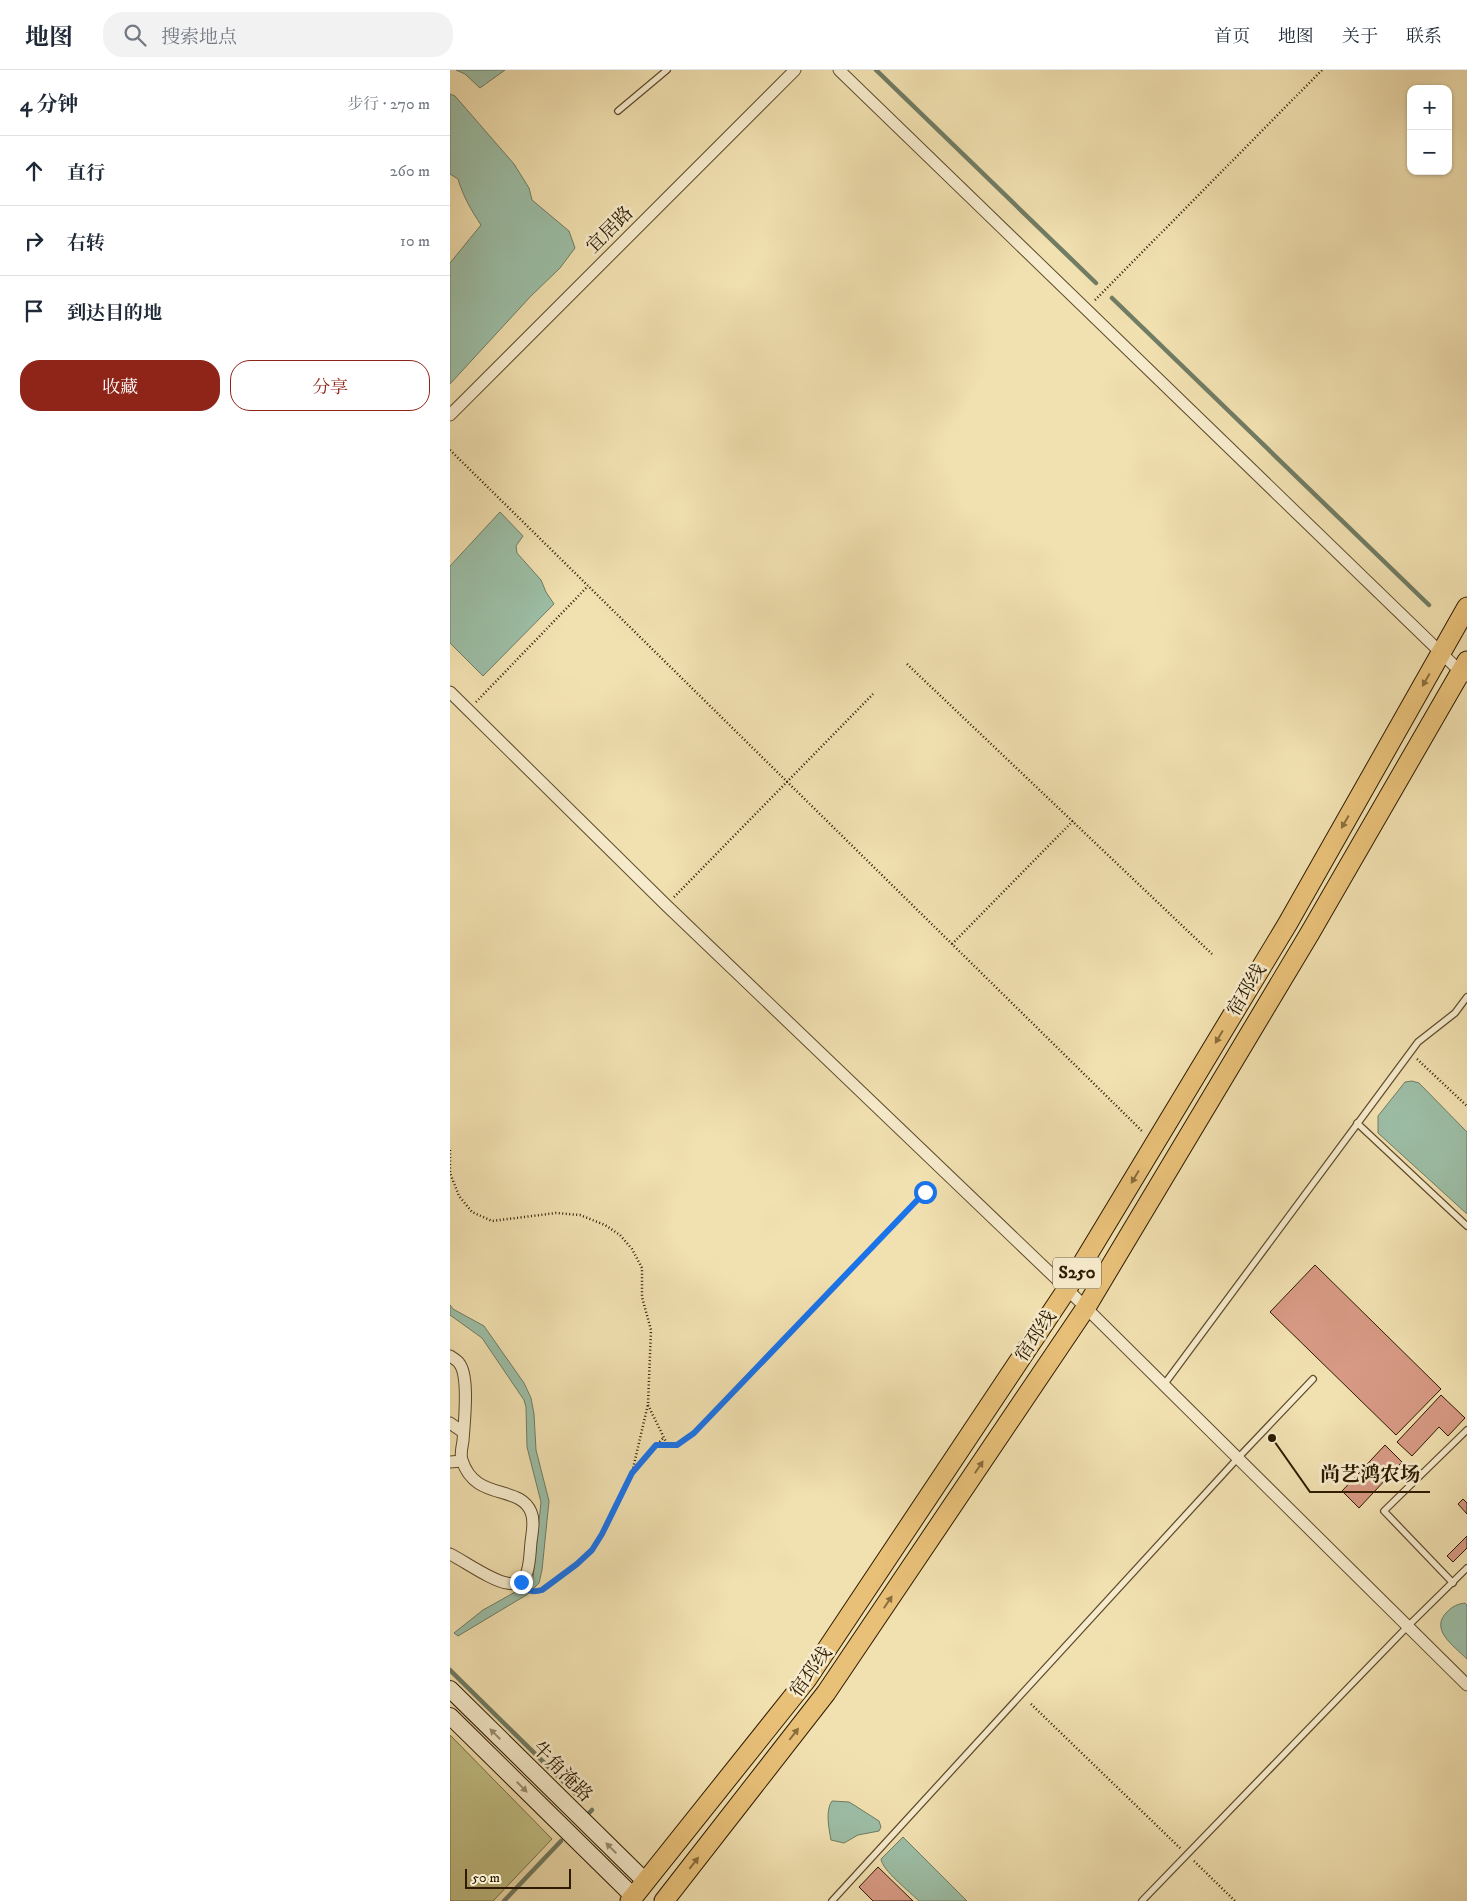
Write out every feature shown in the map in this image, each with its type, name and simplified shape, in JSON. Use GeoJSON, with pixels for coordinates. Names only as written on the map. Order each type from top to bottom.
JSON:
{"type":"FeatureCollection","features":[{"type":"Feature","properties":{"kind":"main road","name":"宿邳线"},"geometry":{"type":"LineString","coordinates":[[637,1895],[807,1679],[1067,1289],[1288,924],[1467,607]]}},
{"type":"Feature","properties":{"kind":"main road","name":"宿邳线"},"geometry":{"type":"LineString","coordinates":[[664,1901],[826,1693],[1085,1309],[1465,670]]}},
{"type":"Feature","properties":{"kind":"street","name":"宜居路"},"geometry":{"type":"LineString","coordinates":[[450,415],[795,70]]}},
{"type":"Feature","properties":{"kind":"street"},"geometry":{"type":"LineString","coordinates":[[839,70],[1442,653],[1465,670]]}},
{"type":"Feature","properties":{"kind":"street"},"geometry":{"type":"LineString","coordinates":[[450,692],[666,905],[1067,1289],[1085,1309],[1467,1685]]}},
{"type":"Feature","properties":{"kind":"street"},"geometry":{"type":"LineString","coordinates":[[450,1356],[460,1363],[465,1377],[462,1461],[473,1480],[490,1490],[508,1494],[519,1499],[531,1512],[533,1525],[528,1569],[526,1576],[521,1582],[514,1584],[504,1583],[450,1554]]}},
{"type":"Feature","properties":{"kind":"street"},"geometry":{"type":"LineString","coordinates":[[450,1423],[463,1432]]}},
{"type":"Feature","properties":{"kind":"street"},"geometry":{"type":"LineString","coordinates":[[450,1462],[462,1461]]}},
{"type":"Feature","properties":{"kind":"street","name":"牛角淹路"},"geometry":{"type":"LineString","coordinates":[[450,1689],[637,1895]]}},
{"type":"Feature","properties":{"kind":"street","name":"牛角淹路"},"geometry":{"type":"LineString","coordinates":[[450,1716],[637,1895]]}},
{"type":"Feature","properties":{"kind":"lane"},"geometry":{"type":"LineString","coordinates":[[618,111],[667,70]]}},
{"type":"Feature","properties":{"kind":"lane"},"geometry":{"type":"LineString","coordinates":[[1163,1386],[1410,1052],[1418,1042],[1455,1012],[1467,997]]}},
{"type":"Feature","properties":{"kind":"lane"},"geometry":{"type":"LineString","coordinates":[[1358,1124],[1467,1226]]}},
{"type":"Feature","properties":{"kind":"lane"},"geometry":{"type":"LineString","coordinates":[[832,1901],[1237,1459],[1313,1379]]}},
{"type":"Feature","properties":{"kind":"lane"},"geometry":{"type":"LineString","coordinates":[[1453,1583],[1384,1511],[1467,1430]]}},
{"type":"Feature","properties":{"kind":"lane"},"geometry":{"type":"LineString","coordinates":[[1142,1901],[1407,1627],[1467,1568]]}},
{"type":"Feature","properties":{"kind":"path"},"geometry":{"type":"LineString","coordinates":[[1086,309],[1322,70]]}},
{"type":"Feature","properties":{"kind":"path"},"geometry":{"type":"LineString","coordinates":[[450,450],[1155,1144]]}},
{"type":"Feature","properties":{"kind":"path"},"geometry":{"type":"LineString","coordinates":[[469,709],[588,586]]}},
{"type":"Feature","properties":{"kind":"path"},"geometry":{"type":"LineString","coordinates":[[907,664],[1212,954]]}},
{"type":"Feature","properties":{"kind":"path"},"geometry":{"type":"LineString","coordinates":[[666,905],[872,694]]}},
{"type":"Feature","properties":{"kind":"path"},"geometry":{"type":"LineString","coordinates":[[952,944],[1073,821]]}},
{"type":"Feature","properties":{"kind":"path"},"geometry":{"type":"LineString","coordinates":[[1410,1052],[1467,1106]]}},
{"type":"Feature","properties":{"kind":"path"},"geometry":{"type":"LineString","coordinates":[[450,1150],[450,1173],[459,1196],[472,1212],[492,1221],[556,1213],[580,1215],[605,1225],[620,1235],[632,1249],[642,1268],[642,1297],[651,1330],[648,1404],[632,1473],[602,1534],[587,1556],[542,1590],[535,1592],[526,1590],[521,1582]]}},
{"type":"Feature","properties":{"kind":"path"},"geometry":{"type":"LineString","coordinates":[[656,1445],[677,1445],[694,1433],[925,1192]]}},
{"type":"Feature","properties":{"kind":"path"},"geometry":{"type":"LineString","coordinates":[[648,1404],[668,1446]]}},
{"type":"Feature","properties":{"kind":"path"},"geometry":{"type":"LineString","coordinates":[[632,1473],[664,1437]]}},
{"type":"Feature","properties":{"kind":"path"},"geometry":{"type":"LineString","coordinates":[[1031,1704],[1235,1901]]}},
{"type":"Feature","properties":{"kind":"shaded area"},"geometry":{"type":"Polygon","coordinates":[[[456,70],[505,70],[480,88],[465,74],[456,70]]]}},
{"type":"Feature","properties":{"kind":"shaded area"},"geometry":{"type":"Polygon","coordinates":[[[450,94],[455,96],[514,164],[529,188],[532,200],[569,231],[575,248],[560,268],[530,297],[450,384],[450,263],[481,225],[462,191],[458,179],[450,174],[450,94]]]}},
{"type":"Feature","properties":{"kind":"shaded area"},"geometry":{"type":"Polygon","coordinates":[[[500,512],[523,536],[516,546],[517,553],[541,580],[554,604],[483,676],[450,643],[450,566],[500,512]]]}},
{"type":"Feature","properties":{"kind":"shaded area"},"geometry":{"type":"Polygon","coordinates":[[[1405,1082],[1419,1083],[1467,1132],[1467,1214],[1378,1133],[1378,1116],[1405,1082]]]}},
{"type":"Feature","properties":{"kind":"shaded area"},"geometry":{"type":"Polygon","coordinates":[[[450,1305],[453,1309],[484,1326],[524,1383],[531,1398],[536,1450],[549,1501],[539,1583],[528,1594],[458,1636],[454,1633],[483,1610],[526,1586],[533,1579],[541,1502],[527,1447],[526,1407],[524,1400],[482,1338],[450,1315],[450,1305]]]}},
{"type":"Feature","properties":{"kind":"shaded area"},"geometry":{"type":"Polygon","coordinates":[[[1465,1603],[1467,1605],[1467,1659],[1445,1637],[1441,1624],[1450,1609],[1465,1603]]]}},
{"type":"Feature","properties":{"kind":"shaded area"},"geometry":{"type":"Polygon","coordinates":[[[450,1735],[552,1839],[493,1901],[450,1901],[450,1735]]]}},
{"type":"Feature","properties":{"kind":"shaded area"},"geometry":{"type":"Polygon","coordinates":[[[832,1801],[849,1802],[854,1805],[879,1821],[881,1827],[879,1831],[858,1835],[844,1843],[831,1840],[828,1814],[832,1801]]]}},
{"type":"Feature","properties":{"kind":"shaded area"},"geometry":{"type":"Polygon","coordinates":[[[903,1837],[967,1901],[919,1901],[897,1881],[886,1869],[881,1859],[903,1837]]]}},
{"type":"Feature","properties":{"kind":"building"},"geometry":{"type":"Polygon","coordinates":[[[1315,1265],[1441,1389],[1396,1435],[1270,1312],[1315,1265]]]}},
{"type":"Feature","properties":{"kind":"building"},"geometry":{"type":"Polygon","coordinates":[[[1441,1395],[1465,1418],[1448,1436],[1439,1427],[1412,1456],[1397,1442],[1441,1395]]]}},
{"type":"Feature","properties":{"kind":"building"},"geometry":{"type":"Polygon","coordinates":[[[1385,1445],[1402,1462],[1359,1508],[1342,1491],[1385,1445]]]}},
{"type":"Feature","properties":{"kind":"building"},"geometry":{"type":"Polygon","coordinates":[[[1463,1499],[1467,1503],[1467,1514],[1458,1504],[1463,1499]]]}},
{"type":"Feature","properties":{"kind":"building"},"geometry":{"type":"Polygon","coordinates":[[[1467,1536],[1467,1548],[1453,1562],[1447,1556],[1467,1536]]]}},
{"type":"Feature","properties":{"kind":"building"},"geometry":{"type":"Polygon","coordinates":[[[878,1867],[913,1901],[873,1901],[859,1887],[878,1867]]]}},
{"type":"Feature","properties":{"kind":"waterway"},"geometry":{"type":"LineString","coordinates":[[876,70],[1096,283]]}},
{"type":"Feature","properties":{"kind":"waterway"},"geometry":{"type":"LineString","coordinates":[[1112,298],[1429,605]]}},
{"type":"Feature","properties":{"kind":"waterway"},"geometry":{"type":"LineString","coordinates":[[450,1670],[581,1799]]}},
{"type":"Feature","properties":{"kind":"waterway"},"geometry":{"type":"LineString","coordinates":[[588,1814],[592,1810]]}},
{"type":"Feature","properties":{"kind":"waterway"},"geometry":{"type":"LineString","coordinates":[[504,1901],[561,1841]]}},
{"type":"Feature","properties":{"kind":"place","name":"尚艺鸿农场"},"geometry":{"type":"Point","coordinates":[1272,1438]}},
{"type":"Feature","properties":{"kind":"route"},"geometry":{"type":"LineString","coordinates":[[521,1582],[526,1590],[535,1592],[542,1590],[587,1556],[602,1534],[632,1473],[656,1445],[677,1445],[694,1433],[925,1192]]}}]}
